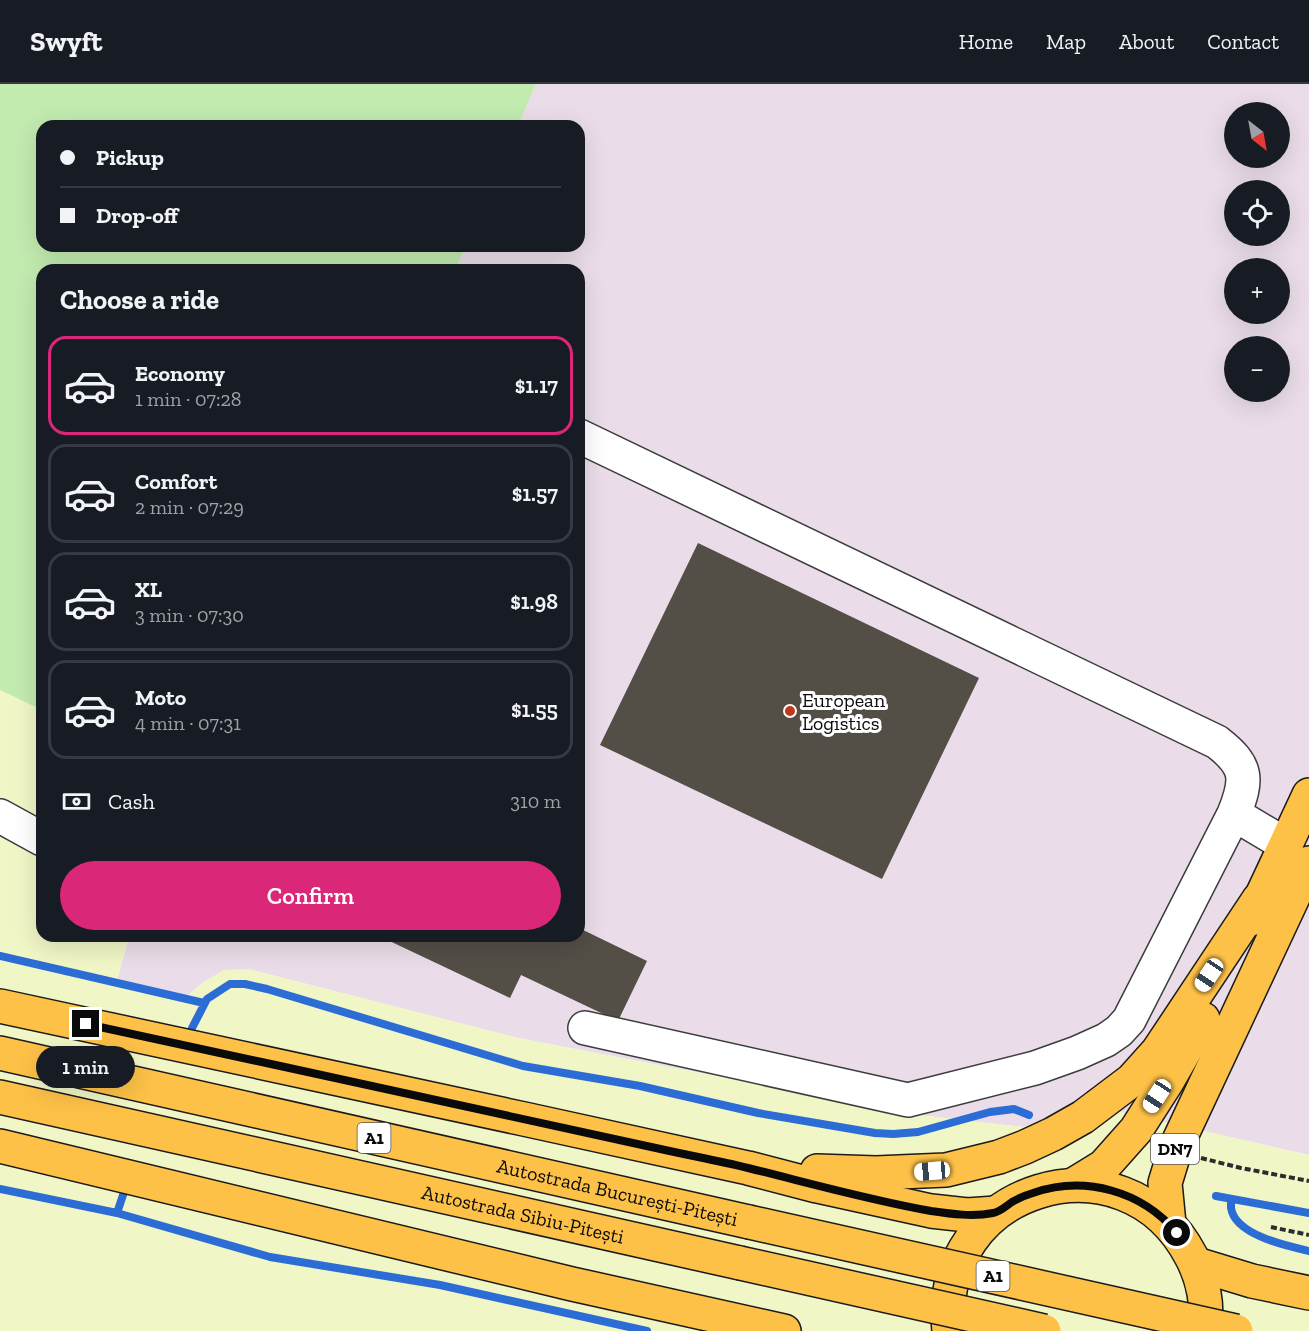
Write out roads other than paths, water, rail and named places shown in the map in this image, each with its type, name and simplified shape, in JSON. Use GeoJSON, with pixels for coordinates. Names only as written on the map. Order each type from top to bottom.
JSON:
{"type":"FeatureCollection","features":[{"type":"Feature","properties":{"kind":"highway","name":"DN7"},"geometry":{"type":"LineString","coordinates":[[1169,1224],[1166,1183],[1176,1147],[1298,864],[1309,795]]}},
{"type":"Feature","properties":{"kind":"highway","name":"DN7"},"geometry":{"type":"LineString","coordinates":[[1073,1185],[1104,1167],[1136,1130],[1208,1010],[1260,899],[1298,864]]}},
{"type":"Feature","properties":{"kind":"highway"},"geometry":{"type":"LineString","coordinates":[[748,1168],[876,1173],[946,1170],[999,1157],[1053,1134],[1083,1117],[1132,1080],[1158,1051],[1260,899]]}},
{"type":"Feature","properties":{"kind":"highway"},"geometry":{"type":"LineString","coordinates":[[0,1006],[748,1168],[817,1186],[932,1211],[967,1215],[996,1213]]}},
{"type":"Feature","properties":{"kind":"highway","name":"Autostrada București-Pitești"},"geometry":{"type":"LineString","coordinates":[[0,1053],[1236,1331]]}},
{"type":"Feature","properties":{"kind":"highway","name":"Autostrada Sibiu-Pitești"},"geometry":{"type":"LineString","coordinates":[[0,1097],[1044,1331]]}},
{"type":"Feature","properties":{"kind":"highway"},"geometry":{"type":"LineString","coordinates":[[0,1146],[572,1284],[784,1331]]}},
{"type":"Feature","properties":{"kind":"highway","name":"DN7"},"geometry":{"type":"LineString","coordinates":[[949,1331],[948,1299],[952,1279],[969,1242],[981,1227],[1013,1201],[1053,1187],[1073,1185],[1091,1186],[1125,1194],[1156,1212],[1169,1224],[1184,1243],[1196,1264],[1205,1305],[1204,1331]]}},
{"type":"Feature","properties":{"kind":"highway"},"geometry":{"type":"LineString","coordinates":[[1196,1264],[1252,1281],[1309,1293]]}},
{"type":"Feature","properties":{"kind":"lane"},"geometry":{"type":"LineString","coordinates":[[585,439],[1217,742],[1230,752],[1241,766],[1243,778],[1243,793],[1234,814],[1129,1020],[1106,1040],[1077,1053],[1035,1068],[908,1100],[585,1028]]}},
{"type":"Feature","properties":{"kind":"lane"},"geometry":{"type":"LineString","coordinates":[[1234,814],[1298,864]]}},
{"type":"Feature","properties":{"kind":"lane"},"geometry":{"type":"LineString","coordinates":[[0,816],[36,835]]}},
{"type":"Feature","properties":{"kind":"waterway"},"geometry":{"type":"LineString","coordinates":[[0,956],[204,1003]]}},
{"type":"Feature","properties":{"kind":"waterway"},"geometry":{"type":"LineString","coordinates":[[192,1028],[207,999],[230,984],[245,984],[523,1066],[640,1086],[758,1113],[875,1133],[918,1132],[990,1112],[1014,1109],[1029,1115]]}},
{"type":"Feature","properties":{"kind":"waterway"},"geometry":{"type":"LineString","coordinates":[[0,1189],[117,1213],[270,1257],[440,1285],[647,1331]]}},
{"type":"Feature","properties":{"kind":"waterway"},"geometry":{"type":"LineString","coordinates":[[117,1213],[124,1192]]}},
{"type":"Feature","properties":{"kind":"waterway"},"geometry":{"type":"LineString","coordinates":[[1216,1196],[1309,1213]]}},
{"type":"Feature","properties":{"kind":"waterway"},"geometry":{"type":"LineString","coordinates":[[1231,1199],[1231,1208],[1235,1217],[1252,1232],[1263,1238],[1309,1251]]}},
{"type":"Feature","properties":{"kind":"place","name":"European Logistics"},"geometry":{"type":"Point","coordinates":[790,711]}}]}
